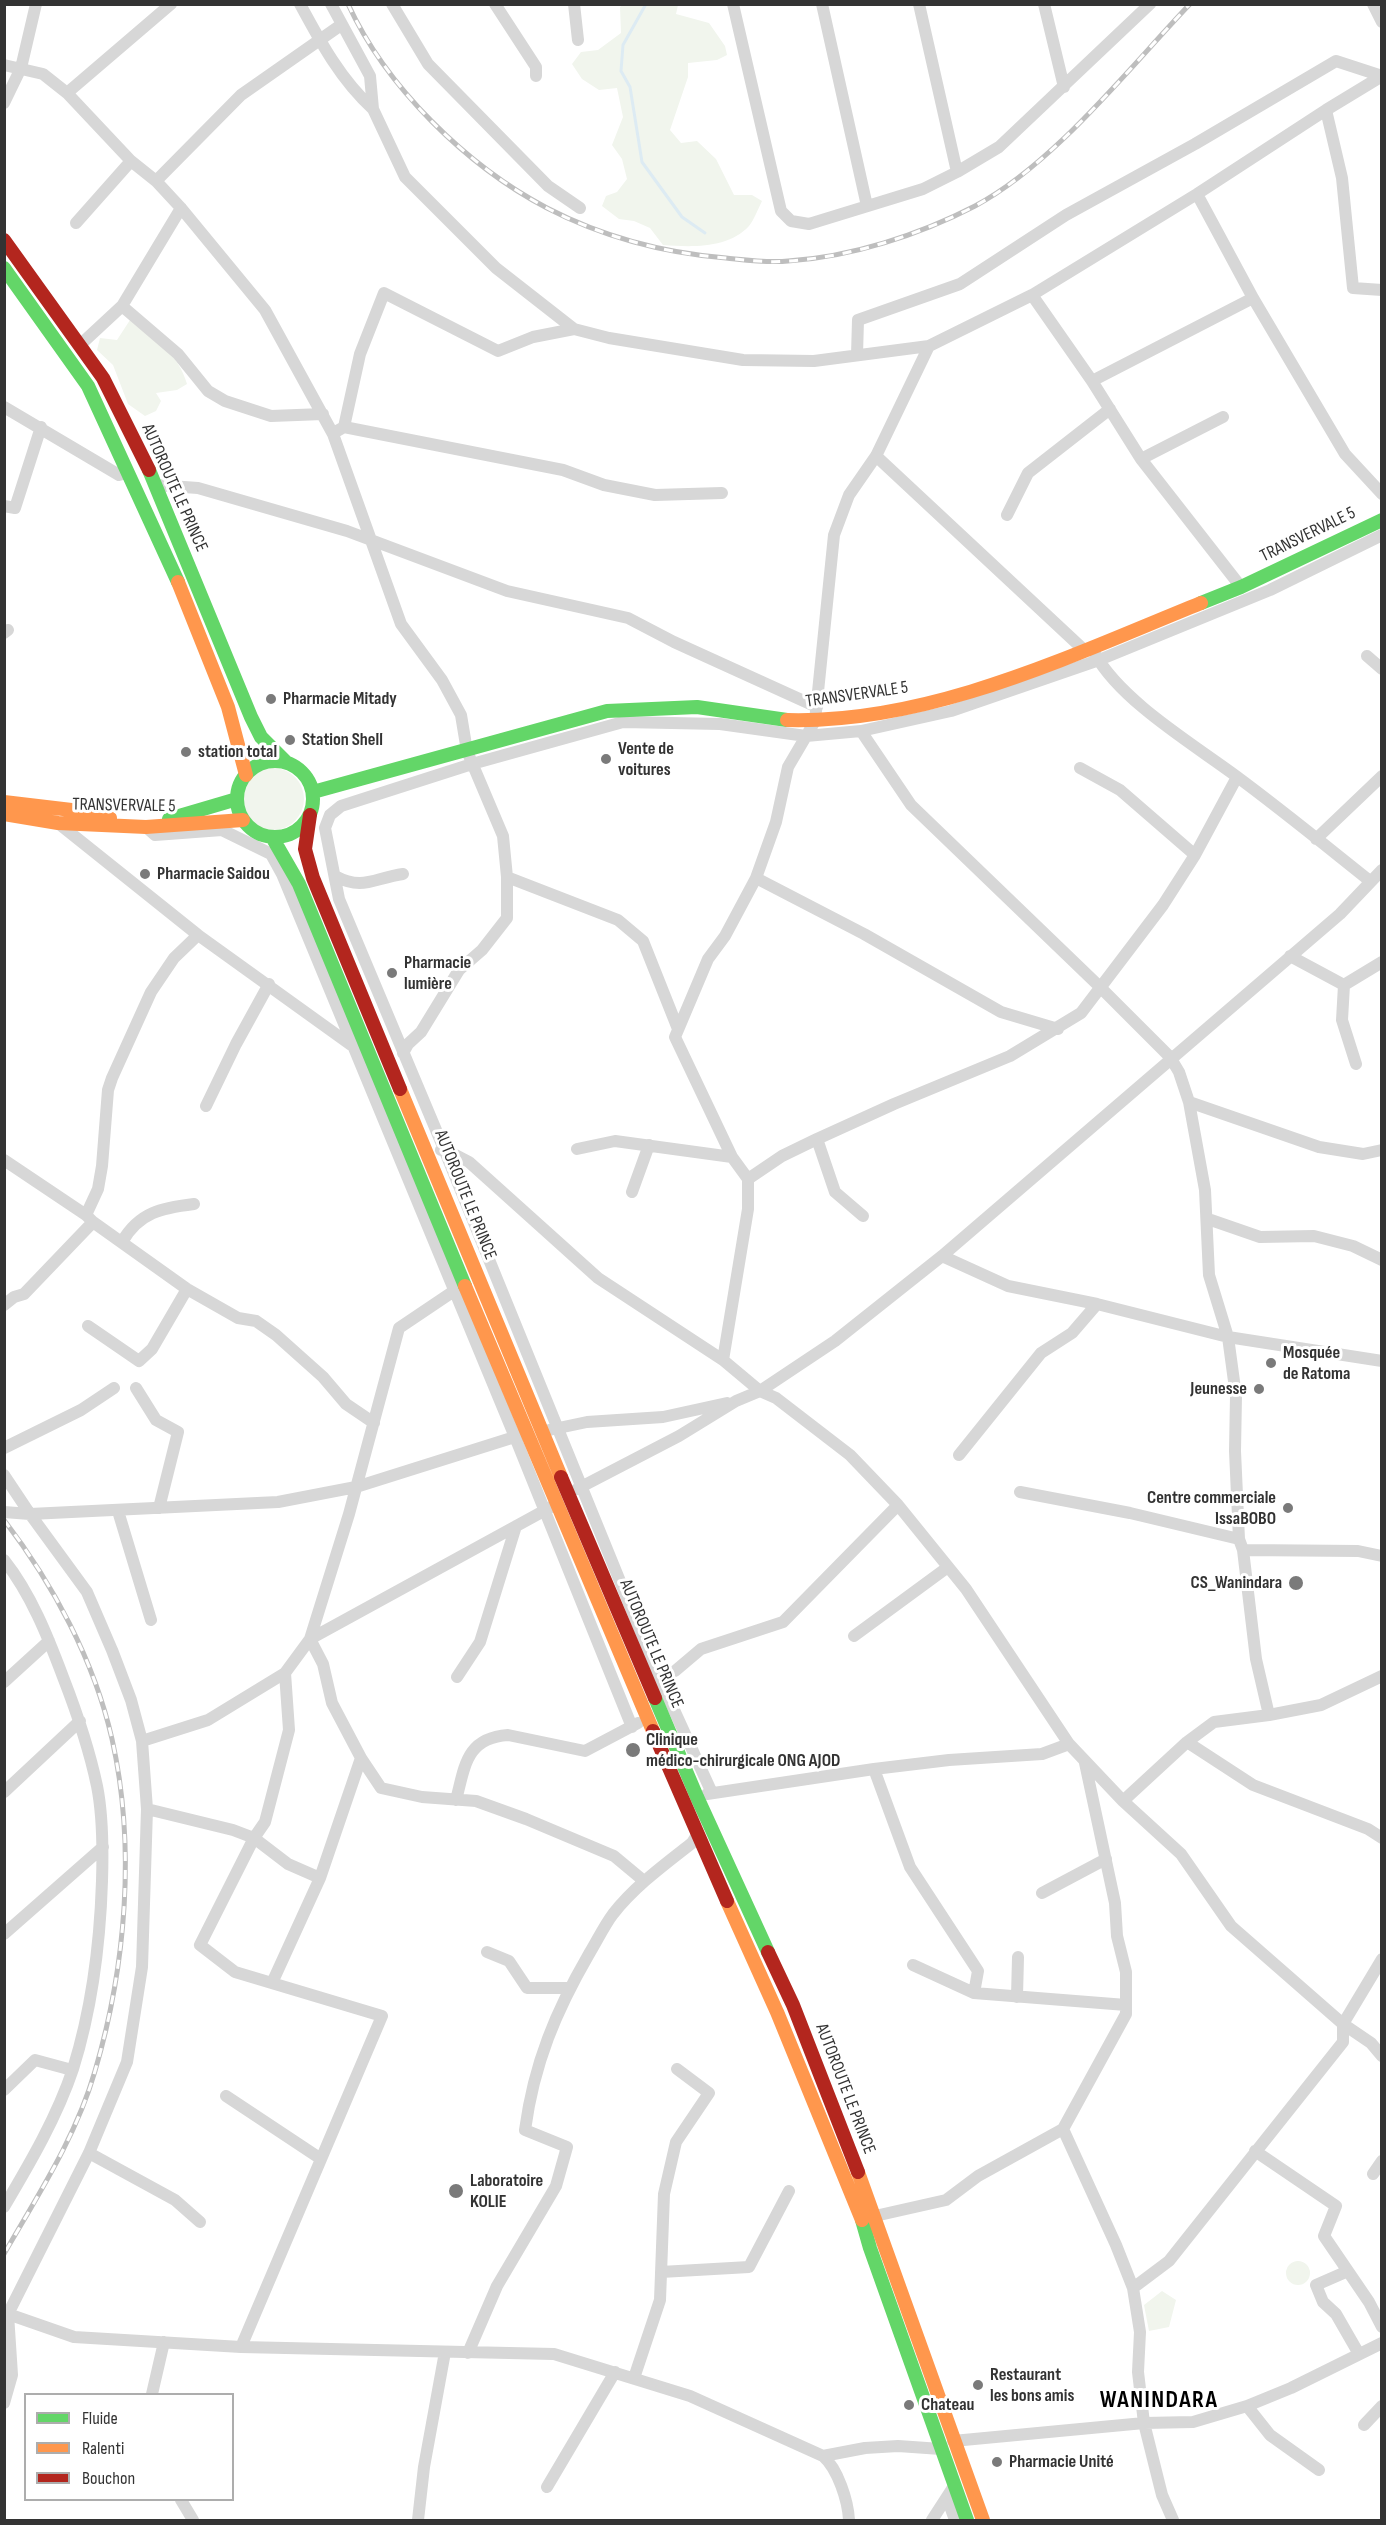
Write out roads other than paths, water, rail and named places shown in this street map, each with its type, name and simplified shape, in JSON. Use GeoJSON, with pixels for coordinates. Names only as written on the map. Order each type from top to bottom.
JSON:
{"type":"FeatureCollection","features":[{"type":"Feature","properties":{"kind":"main road","name":"AUTOROUTE LE PRINCE"},"geometry":{"type":"LineString","coordinates":[[4,240],[103,378],[156,485],[251,717],[261,737],[286,762]]}},
{"type":"Feature","properties":{"kind":"main road","name":"AUTOROUTE LE PRINCE"},"geometry":{"type":"LineString","coordinates":[[4,268],[88,386],[176,576],[228,707],[246,775]]}},
{"type":"Feature","properties":{"kind":"main road","name":"TRANSVERVALE 5"},"geometry":{"type":"LineString","coordinates":[[313,792],[469,758],[606,711],[697,707],[779,720],[815,722],[892,711],[963,693],[1035,670],[1241,587],[1382,520]]}},
{"type":"Feature","properties":{"kind":"main road"},"geometry":{"type":"LineString","coordinates":[[286,762],[304,773],[313,792],[310,815],[295,832],[284,837],[272,837],[251,829],[243,820],[237,799],[239,786],[246,775],[264,763],[286,762]]}},
{"type":"Feature","properties":{"kind":"main road","name":"TRANSVERVALE 5"},"geometry":{"type":"LineString","coordinates":[[4,802],[80,811],[119,820],[168,819],[237,799]]}},
{"type":"Feature","properties":{"kind":"main road","name":"TRANSVERVALE 5"},"geometry":{"type":"LineString","coordinates":[[4,814],[58,823],[146,828],[243,820]]}},
{"type":"Feature","properties":{"kind":"main road","name":"AUTOROUTE LE PRINCE"},"geometry":{"type":"LineString","coordinates":[[310,815],[305,849],[313,878],[542,1433],[697,1797],[794,2005],[875,2216],[953,2441],[983,2520]]}},
{"type":"Feature","properties":{"kind":"main road","name":"AUTOROUTE LE PRINCE"},"geometry":{"type":"LineString","coordinates":[[272,837],[299,884],[304,912],[550,1508],[647,1718],[777,2012],[859,2207],[870,2248],[941,2449],[951,2492],[967,2520]]}},
{"type":"Feature","properties":{"kind":"street"},"geometry":{"type":"LineString","coordinates":[[4,103],[21,68],[36,4]]}},
{"type":"Feature","properties":{"kind":"street"},"geometry":{"type":"LineString","coordinates":[[67,93],[171,4]]}},
{"type":"Feature","properties":{"kind":"street"},"geometry":{"type":"LineString","coordinates":[[300,4],[319,40],[351,89],[373,109]]}},
{"type":"Feature","properties":{"kind":"street"},"geometry":{"type":"LineString","coordinates":[[331,4],[370,76],[373,109],[405,177],[496,268],[574,329],[609,338],[743,360],[814,361],[929,346],[1032,295],[1197,194],[1382,76]]}},
{"type":"Feature","properties":{"kind":"street"},"geometry":{"type":"LineString","coordinates":[[392,4],[428,64],[548,186],[580,208]]}},
{"type":"Feature","properties":{"kind":"street"},"geometry":{"type":"LineString","coordinates":[[495,4],[536,67],[536,76]]}},
{"type":"Feature","properties":{"kind":"street"},"geometry":{"type":"LineString","coordinates":[[574,4],[578,40]]}},
{"type":"Feature","properties":{"kind":"street"},"geometry":{"type":"LineString","coordinates":[[732,4],[781,211],[790,221],[809,224],[923,189],[999,147],[1150,4]]}},
{"type":"Feature","properties":{"kind":"street"},"geometry":{"type":"LineString","coordinates":[[822,4],[867,206]]}},
{"type":"Feature","properties":{"kind":"street"},"geometry":{"type":"LineString","coordinates":[[919,4],[957,172]]}},
{"type":"Feature","properties":{"kind":"street"},"geometry":{"type":"LineString","coordinates":[[1044,4],[1064,87]]}},
{"type":"Feature","properties":{"kind":"street"},"geometry":{"type":"LineString","coordinates":[[1373,4],[1382,22]]}},
{"type":"Feature","properties":{"kind":"street"},"geometry":{"type":"LineString","coordinates":[[156,181],[241,95],[341,25]]}},
{"type":"Feature","properties":{"kind":"street"},"geometry":{"type":"LineString","coordinates":[[856,356],[858,320],[960,284],[1066,215],[1195,144],[1336,61],[1382,76]]}},
{"type":"Feature","properties":{"kind":"street"},"geometry":{"type":"LineString","coordinates":[[4,64],[43,74],[67,93],[131,161],[156,181],[181,208],[265,310],[322,414],[338,430],[371,541],[401,624],[442,680],[461,715],[469,758],[503,836],[507,877],[507,918],[482,950],[459,970],[421,1032],[408,1044],[403,1053]]}},
{"type":"Feature","properties":{"kind":"street"},"geometry":{"type":"LineString","coordinates":[[1326,110],[1342,178],[1353,288],[1382,290]]}},
{"type":"Feature","properties":{"kind":"street"},"geometry":{"type":"LineString","coordinates":[[76,224],[131,161]]}},
{"type":"Feature","properties":{"kind":"street"},"geometry":{"type":"LineString","coordinates":[[1197,194],[1253,298],[1345,454],[1382,494]]}},
{"type":"Feature","properties":{"kind":"street"},"geometry":{"type":"LineString","coordinates":[[80,345],[122,306],[181,208]]}},
{"type":"Feature","properties":{"kind":"street"},"geometry":{"type":"LineString","coordinates":[[338,430],[360,354],[384,293],[498,351],[533,337],[574,329]]}},
{"type":"Feature","properties":{"kind":"street"},"geometry":{"type":"LineString","coordinates":[[1032,295],[1092,381],[1141,459],[1241,587]]}},
{"type":"Feature","properties":{"kind":"street"},"geometry":{"type":"LineString","coordinates":[[1092,381],[1253,298]]}},
{"type":"Feature","properties":{"kind":"street"},"geometry":{"type":"LineString","coordinates":[[122,306],[178,354],[208,391],[225,401],[271,416],[322,414]]}},
{"type":"Feature","properties":{"kind":"street"},"geometry":{"type":"LineString","coordinates":[[723,1360],[748,1209],[748,1179],[732,1157],[675,1037],[708,959],[725,936],[756,878],[776,822],[788,767],[815,722],[834,535],[849,495],[876,456],[929,346]]}},
{"type":"Feature","properties":{"kind":"street"},"geometry":{"type":"LineString","coordinates":[[4,407],[119,475],[127,473]]}},
{"type":"Feature","properties":{"kind":"street"},"geometry":{"type":"LineString","coordinates":[[1007,515],[1028,473],[1110,409]]}},
{"type":"Feature","properties":{"kind":"street"},"geometry":{"type":"LineString","coordinates":[[1141,459],[1223,417]]}},
{"type":"Feature","properties":{"kind":"street"},"geometry":{"type":"LineString","coordinates":[[4,506],[15,508],[41,427]]}},
{"type":"Feature","properties":{"kind":"street"},"geometry":{"type":"LineString","coordinates":[[338,430],[563,470],[604,485],[655,495],[722,493]]}},
{"type":"Feature","properties":{"kind":"street"},"geometry":{"type":"LineString","coordinates":[[876,456],[1088,649],[1126,692],[1182,738],[1237,777],[1370,881]]}},
{"type":"Feature","properties":{"kind":"street"},"geometry":{"type":"LineString","coordinates":[[156,485],[198,488],[347,531],[507,591],[628,618],[674,642],[817,707]]}},
{"type":"Feature","properties":{"kind":"street"},"geometry":{"type":"LineString","coordinates":[[712,1793],[659,1677],[444,1149],[339,899],[325,828],[330,815],[341,806],[469,758],[623,722],[720,724],[806,736],[861,731],[951,711],[1099,660],[1270,590],[1382,535]]}},
{"type":"Feature","properties":{"kind":"street"},"geometry":{"type":"LineString","coordinates":[[1367,656],[1382,669]]}},
{"type":"Feature","properties":{"kind":"street"},"geometry":{"type":"LineString","coordinates":[[861,731],[910,805],[1100,987],[1170,1057],[1179,1072],[1189,1102],[1206,1190],[1209,1275],[1228,1338],[1236,1396],[1235,1451],[1241,1544],[1256,1659],[1269,1715]]}},
{"type":"Feature","properties":{"kind":"street"},"geometry":{"type":"LineString","coordinates":[[1080,768],[1120,790],[1195,855]]}},
{"type":"Feature","properties":{"kind":"street"},"geometry":{"type":"LineString","coordinates":[[1316,839],[1382,776]]}},
{"type":"Feature","properties":{"kind":"street"},"geometry":{"type":"LineString","coordinates":[[748,1179],[782,1156],[817,1139],[1010,1056],[1081,1013],[1163,905],[1195,855],[1237,777]]}},
{"type":"Feature","properties":{"kind":"street"},"geometry":{"type":"LineString","coordinates":[[58,823],[198,935],[352,1046]]}},
{"type":"Feature","properties":{"kind":"street"},"geometry":{"type":"LineString","coordinates":[[4,1512],[30,1514],[278,1502],[356,1487],[520,1435],[454,1291],[352,1046],[304,912],[271,854],[222,830],[155,835],[146,828]]}},
{"type":"Feature","properties":{"kind":"street"},"geometry":{"type":"LineString","coordinates":[[568,1494],[679,1436],[736,1401],[760,1391],[835,1341],[942,1256],[1170,1057],[1340,914],[1382,870]]}},
{"type":"Feature","properties":{"kind":"street"},"geometry":{"type":"LineString","coordinates":[[335,876],[350,884],[372,882],[403,874]]}},
{"type":"Feature","properties":{"kind":"street"},"geometry":{"type":"LineString","coordinates":[[507,877],[618,920],[643,941],[678,1029]]}},
{"type":"Feature","properties":{"kind":"street"},"geometry":{"type":"LineString","coordinates":[[756,878],[864,934],[1001,1012],[1058,1029]]}},
{"type":"Feature","properties":{"kind":"street"},"geometry":{"type":"LineString","coordinates":[[4,1305],[14,1297],[24,1294],[90,1218],[102,1166],[108,1090],[112,1078],[151,992],[174,958],[198,935]]}},
{"type":"Feature","properties":{"kind":"street"},"geometry":{"type":"LineString","coordinates":[[1290,956],[1344,985]]}},
{"type":"Feature","properties":{"kind":"street"},"geometry":{"type":"LineString","coordinates":[[1344,985],[1382,962]]}},
{"type":"Feature","properties":{"kind":"street"},"geometry":{"type":"LineString","coordinates":[[206,1106],[268,984]]}},
{"type":"Feature","properties":{"kind":"street"},"geometry":{"type":"LineString","coordinates":[[1344,985],[1342,1020],[1356,1064]]}},
{"type":"Feature","properties":{"kind":"street"},"geometry":{"type":"LineString","coordinates":[[363,996],[378,991]]}},
{"type":"Feature","properties":{"kind":"street"},"geometry":{"type":"LineString","coordinates":[[1189,1102],[1319,1147],[1363,1154],[1382,1150]]}},
{"type":"Feature","properties":{"kind":"street"},"geometry":{"type":"LineString","coordinates":[[817,1139],[835,1192],[863,1216]]}},
{"type":"Feature","properties":{"kind":"street"},"geometry":{"type":"LineString","coordinates":[[577,1149],[615,1141],[732,1157]]}},
{"type":"Feature","properties":{"kind":"street"},"geometry":{"type":"LineString","coordinates":[[632,1192],[649,1145]]}},
{"type":"Feature","properties":{"kind":"street"},"geometry":{"type":"LineString","coordinates":[[428,1154],[444,1149],[469,1162],[598,1278],[723,1360],[760,1391],[776,1398],[850,1455],[898,1505],[966,1589],[1069,1744],[1085,1763],[1123,1802],[1181,1854],[1232,1926],[1343,2024],[1371,2043],[1382,2056]]}},
{"type":"Feature","properties":{"kind":"street"},"geometry":{"type":"LineString","coordinates":[[4,1160],[90,1218],[187,1289],[238,1318],[255,1321],[276,1335],[323,1377],[346,1404],[374,1423]]}},
{"type":"Feature","properties":{"kind":"street"},"geometry":{"type":"LineString","coordinates":[[122,1242],[130,1227],[146,1216],[159,1210],[194,1204]]}},
{"type":"Feature","properties":{"kind":"street"},"geometry":{"type":"LineString","coordinates":[[1208,1220],[1260,1237],[1314,1236],[1353,1246],[1382,1260]]}},
{"type":"Feature","properties":{"kind":"street"},"geometry":{"type":"LineString","coordinates":[[942,1256],[1008,1286],[1097,1304],[1228,1338],[1382,1361]]}},
{"type":"Feature","properties":{"kind":"street"},"geometry":{"type":"LineString","coordinates":[[88,1326],[139,1361],[152,1349],[187,1289]]}},
{"type":"Feature","properties":{"kind":"street"},"geometry":{"type":"LineString","coordinates":[[142,1741],[208,1720],[285,1673],[310,1640],[356,1487],[399,1328],[454,1291]]}},
{"type":"Feature","properties":{"kind":"street"},"geometry":{"type":"LineString","coordinates":[[959,1455],[1041,1353],[1072,1333],[1097,1304]]}},
{"type":"Feature","properties":{"kind":"street"},"geometry":{"type":"LineString","coordinates":[[4,1448],[81,1410],[114,1388]]}},
{"type":"Feature","properties":{"kind":"street"},"geometry":{"type":"LineString","coordinates":[[136,1388],[156,1420],[178,1432],[159,1508]]}},
{"type":"Feature","properties":{"kind":"street"},"geometry":{"type":"LineString","coordinates":[[542,1433],[556,1427],[587,1422],[663,1417],[736,1401]]}},
{"type":"Feature","properties":{"kind":"street"},"geometry":{"type":"LineString","coordinates":[[4,1475],[87,1592],[131,1700],[142,1741],[147,1809],[142,1967],[127,2062],[89,2153],[8,2314],[12,2375],[4,2403]]}},
{"type":"Feature","properties":{"kind":"street"},"geometry":{"type":"LineString","coordinates":[[1020,1492],[1130,1513],[1241,1544],[1358,1551],[1382,1556]]}},
{"type":"Feature","properties":{"kind":"street"},"geometry":{"type":"LineString","coordinates":[[659,1677],[675,1671],[701,1649],[783,1622],[898,1505]]}},
{"type":"Feature","properties":{"kind":"street"},"geometry":{"type":"LineString","coordinates":[[310,1640],[550,1508],[632,1727]]}},
{"type":"Feature","properties":{"kind":"street"},"geometry":{"type":"LineString","coordinates":[[117,1510],[151,1620]]}},
{"type":"Feature","properties":{"kind":"street"},"geometry":{"type":"LineString","coordinates":[[457,1677],[480,1642],[516,1526]]}},
{"type":"Feature","properties":{"kind":"street"},"geometry":{"type":"LineString","coordinates":[[4,1560],[18,1577],[49,1641],[80,1721],[97,1788],[103,1847],[100,1938],[89,2003],[72,2070],[39,2147],[4,2207]]}},
{"type":"Feature","properties":{"kind":"street"},"geometry":{"type":"LineString","coordinates":[[854,1636],[948,1567]]}},
{"type":"Feature","properties":{"kind":"street"},"geometry":{"type":"LineString","coordinates":[[310,1640],[323,1664],[332,1703],[361,1758],[381,1788],[422,1797],[477,1801],[614,1856],[644,1881]]}},
{"type":"Feature","properties":{"kind":"street"},"geometry":{"type":"LineString","coordinates":[[4,1682],[49,1641]]}},
{"type":"Feature","properties":{"kind":"street"},"geometry":{"type":"LineString","coordinates":[[242,2347],[382,2016],[235,1972],[200,1945],[265,1822],[289,1731],[285,1673]]}},
{"type":"Feature","properties":{"kind":"street"},"geometry":{"type":"LineString","coordinates":[[1123,1802],[1187,1742],[1214,1722],[1321,1705],[1382,1676]]}},
{"type":"Feature","properties":{"kind":"street"},"geometry":{"type":"LineString","coordinates":[[456,1800],[468,1756],[477,1746],[497,1736],[508,1735],[585,1751],[647,1718]]}},
{"type":"Feature","properties":{"kind":"street"},"geometry":{"type":"LineString","coordinates":[[4,1792],[80,1721]]}},
{"type":"Feature","properties":{"kind":"street"},"geometry":{"type":"LineString","coordinates":[[1187,1742],[1253,1785],[1368,1829],[1382,1838]]}},
{"type":"Feature","properties":{"kind":"street"},"geometry":{"type":"LineString","coordinates":[[697,1797],[874,1769],[949,1760],[1042,1754],[1069,1744]]}},
{"type":"Feature","properties":{"kind":"street"},"geometry":{"type":"LineString","coordinates":[[272,1983],[320,1878],[361,1758]]}},
{"type":"Feature","properties":{"kind":"street"},"geometry":{"type":"LineString","coordinates":[[875,2216],[946,2200],[978,2176],[1063,2129],[1126,2014],[1126,1972],[1117,1936],[1115,1903],[1085,1763]]}},
{"type":"Feature","properties":{"kind":"street"},"geometry":{"type":"LineString","coordinates":[[874,1769],[910,1867],[978,1971],[974,1993]]}},
{"type":"Feature","properties":{"kind":"street"},"geometry":{"type":"LineString","coordinates":[[147,1809],[233,1830],[255,1838],[288,1864],[320,1878]]}},
{"type":"Feature","properties":{"kind":"street"},"geometry":{"type":"LineString","coordinates":[[468,2353],[497,2286],[556,2186],[566,2145],[525,2130],[527,2111],[548,2034],[569,1988],[612,1915],[644,1881],[692,1843],[697,1835]]}},
{"type":"Feature","properties":{"kind":"street"},"geometry":{"type":"LineString","coordinates":[[4,1934],[103,1847]]}},
{"type":"Feature","properties":{"kind":"street"},"geometry":{"type":"LineString","coordinates":[[1042,1893],[1106,1859]]}},
{"type":"Feature","properties":{"kind":"street"},"geometry":{"type":"LineString","coordinates":[[487,1952],[507,1959],[529,1989],[569,1988]]}},
{"type":"Feature","properties":{"kind":"street"},"geometry":{"type":"LineString","coordinates":[[1017,1997],[1018,1958]]}},
{"type":"Feature","properties":{"kind":"street"},"geometry":{"type":"LineString","coordinates":[[1133,2288],[1169,2261],[1343,2042],[1343,2024],[1382,1959]]}},
{"type":"Feature","properties":{"kind":"street"},"geometry":{"type":"LineString","coordinates":[[913,1965],[974,1993],[1126,2005]]}},
{"type":"Feature","properties":{"kind":"street"},"geometry":{"type":"LineString","coordinates":[[4,2090],[35,2060],[72,2070]]}},
{"type":"Feature","properties":{"kind":"street"},"geometry":{"type":"LineString","coordinates":[[634,2378],[660,2300],[664,2194],[676,2142],[709,2093],[677,2069]]}},
{"type":"Feature","properties":{"kind":"street"},"geometry":{"type":"LineString","coordinates":[[226,2096],[321,2159]]}},
{"type":"Feature","properties":{"kind":"street"},"geometry":{"type":"LineString","coordinates":[[1063,2129],[1133,2288],[1140,2332],[1138,2372],[1144,2423],[1162,2496],[1173,2520]]}},
{"type":"Feature","properties":{"kind":"street"},"geometry":{"type":"LineString","coordinates":[[1255,2151],[1335,2206],[1324,2236],[1369,2302],[1382,2327]]}},
{"type":"Feature","properties":{"kind":"street"},"geometry":{"type":"LineString","coordinates":[[89,2153],[175,2200],[200,2222]]}},
{"type":"Feature","properties":{"kind":"street"},"geometry":{"type":"LineString","coordinates":[[1373,2174],[1382,2161]]}},
{"type":"Feature","properties":{"kind":"street"},"geometry":{"type":"LineString","coordinates":[[661,2271],[749,2268],[789,2191]]}},
{"type":"Feature","properties":{"kind":"street"},"geometry":{"type":"LineString","coordinates":[[1348,2271],[1316,2285],[1323,2302],[1336,2314],[1359,2354]]}},
{"type":"Feature","properties":{"kind":"street"},"geometry":{"type":"LineString","coordinates":[[8,2314],[74,2337],[242,2347],[554,2354],[690,2396],[823,2456],[832,2468],[842,2489],[849,2511],[849,2520]]}},
{"type":"Feature","properties":{"kind":"street"},"geometry":{"type":"LineString","coordinates":[[152,2393],[164,2342]]}},
{"type":"Feature","properties":{"kind":"street"},"geometry":{"type":"LineString","coordinates":[[953,2441],[1144,2423],[1193,2422],[1247,2406],[1382,2343]]}},
{"type":"Feature","properties":{"kind":"street"},"geometry":{"type":"LineString","coordinates":[[418,2520],[424,2467],[445,2352]]}},
{"type":"Feature","properties":{"kind":"street"},"geometry":{"type":"LineString","coordinates":[[547,2487],[615,2372]]}},
{"type":"Feature","properties":{"kind":"street"},"geometry":{"type":"LineString","coordinates":[[1247,2406],[1270,2434],[1319,2470]]}},
{"type":"Feature","properties":{"kind":"street"},"geometry":{"type":"LineString","coordinates":[[1364,2425],[1382,2406]]}},
{"type":"Feature","properties":{"kind":"street"},"geometry":{"type":"LineString","coordinates":[[823,2456],[865,2448],[898,2446],[941,2449]]}},
{"type":"Feature","properties":{"kind":"street"},"geometry":{"type":"LineString","coordinates":[[932,2520],[951,2492]]}},
{"type":"Feature","properties":{"kind":"street"},"geometry":{"type":"LineString","coordinates":[[951,2492],[955,2520]]}},
{"type":"Feature","properties":{"kind":"street"},"geometry":{"type":"LineString","coordinates":[[182,2501],[193,2520]]}},
{"type":"Feature","properties":{"kind":"waterway"},"geometry":{"type":"LineString","coordinates":[[646,4],[623,45],[621,71],[630,87],[642,162],[682,217],[705,233]]}},
{"type":"Feature","properties":{"kind":"railway"},"geometry":{"type":"LineString","coordinates":[[348,4],[364,35],[407,94],[459,147],[517,191],[568,218],[634,242],[703,256],[772,262],[836,255],[884,243],[931,226],[975,206],[1004,188],[1061,141],[1089,114],[1190,4]]}},
{"type":"Feature","properties":{"kind":"railway"},"geometry":{"type":"LineString","coordinates":[[4,1520],[55,1597],[70,1624],[94,1680],[112,1739],[119,1780],[124,1821],[125,1863],[124,1906],[114,1990],[95,2071],[67,2142],[4,2254]]}},
{"type":"Feature","properties":{"kind":"place","name":"Pharmacie Mitady"},"geometry":{"type":"Point","coordinates":[271,699]}},
{"type":"Feature","properties":{"kind":"place","name":"Station Shell"},"geometry":{"type":"Point","coordinates":[290,740]}},
{"type":"Feature","properties":{"kind":"place","name":"station total"},"geometry":{"type":"Point","coordinates":[186,752]}},
{"type":"Feature","properties":{"kind":"place","name":"Vente de voitures"},"geometry":{"type":"Point","coordinates":[606,759]}},
{"type":"Feature","properties":{"kind":"place","name":"Pharmacie Saidou"},"geometry":{"type":"Point","coordinates":[145,874]}},
{"type":"Feature","properties":{"kind":"place","name":"Pharmacie lumière"},"geometry":{"type":"Point","coordinates":[392,973]}},
{"type":"Feature","properties":{"kind":"place","name":"Mosquée de Ratoma"},"geometry":{"type":"Point","coordinates":[1271,1363]}},
{"type":"Feature","properties":{"kind":"place","name":"Jeunesse"},"geometry":{"type":"Point","coordinates":[1259,1389]}},
{"type":"Feature","properties":{"kind":"place","name":"Centre commerciale IssaBOBO"},"geometry":{"type":"Point","coordinates":[1288,1508]}},
{"type":"Feature","properties":{"kind":"place","name":"CS_Wanindara"},"geometry":{"type":"Point","coordinates":[1296,1583]}},
{"type":"Feature","properties":{"kind":"place","name":"Clinique médico-chirurgicale ONG AJOD"},"geometry":{"type":"Point","coordinates":[633,1750]}},
{"type":"Feature","properties":{"kind":"place","name":"Laboratoire KOLIE"},"geometry":{"type":"Point","coordinates":[456,2191]}},
{"type":"Feature","properties":{"kind":"place","name":"Restaurant les bons amis"},"geometry":{"type":"Point","coordinates":[978,2385]}},
{"type":"Feature","properties":{"kind":"place","name":"Chateau"},"geometry":{"type":"Point","coordinates":[909,2405]}},
{"type":"Feature","properties":{"kind":"place","name":"Pharmacie Unité"},"geometry":{"type":"Point","coordinates":[997,2462]}},
{"type":"Feature","properties":{"kind":"district","name":"WANINDARA"},"geometry":{"type":"Point","coordinates":[1159,2401]}}]}
